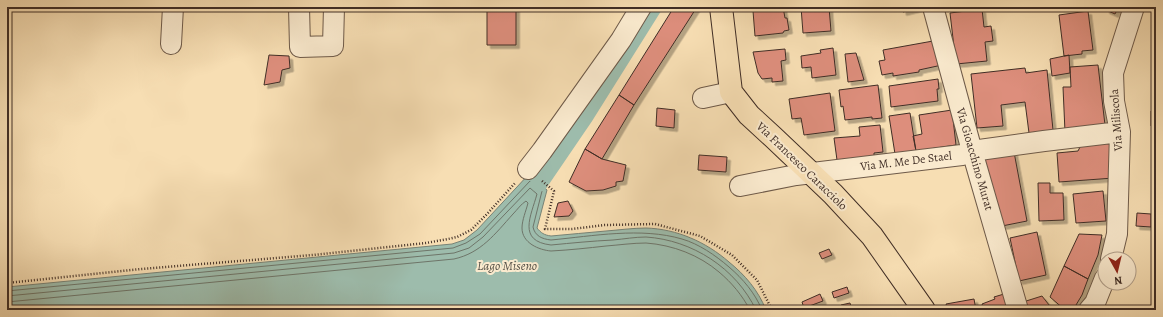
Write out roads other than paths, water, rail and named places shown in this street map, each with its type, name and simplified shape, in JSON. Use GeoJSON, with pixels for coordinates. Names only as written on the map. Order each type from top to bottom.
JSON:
{"type":"FeatureCollection","features":[{"type":"Feature","properties":{"kind":"main road"},"geometry":{"type":"LineString","coordinates":[[721,7],[731,92]]}},
{"type":"Feature","properties":{"kind":"main road","name":"Via Francesco Caracciolo"},"geometry":{"type":"LineString","coordinates":[[731,92],[749,115],[834,194],[872,236],[924,310]]}},
{"type":"Feature","properties":{"kind":"street"},"geometry":{"type":"LineString","coordinates":[[171,44],[173,7]]}},
{"type":"Feature","properties":{"kind":"street"},"geometry":{"type":"LineString","coordinates":[[299,7],[300,47],[333,46],[334,7]]}},
{"type":"Feature","properties":{"kind":"street"},"geometry":{"type":"LineString","coordinates":[[528,168],[542,151],[621,40],[641,7]]}},
{"type":"Feature","properties":{"kind":"street","name":"Via Gioacchino Murat"},"geometry":{"type":"LineString","coordinates":[[933,7],[972,151],[1018,310]]}},
{"type":"Feature","properties":{"kind":"street","name":"Via Miliscola"},"geometry":{"type":"LineString","coordinates":[[1113,251],[1117,234],[1120,132],[1114,101],[1113,73],[1134,7]]}},
{"type":"Feature","properties":{"kind":"street"},"geometry":{"type":"LineString","coordinates":[[703,98],[731,92]]}},
{"type":"Feature","properties":{"kind":"street","name":"Via M. Me De Stael"},"geometry":{"type":"LineString","coordinates":[[740,186],[811,173],[962,155],[972,151],[1120,132]]}},
{"type":"Feature","properties":{"kind":"street"},"geometry":{"type":"LineString","coordinates":[[1090,310],[1095,304],[1100,291]]}},
{"type":"Feature","properties":{"kind":"water","name":"Lago Miseno"},"geometry":{"type":"Polygon","coordinates":[[[529,174],[547,190],[537,228],[543,234],[551,236],[646,228],[680,234],[711,248],[735,267],[755,289],[766,310],[7,310],[7,287],[452,244],[464,240],[477,230],[529,174]]]}},
{"type":"Feature","properties":{"kind":"waterway"},"geometry":{"type":"LineString","coordinates":[[539,183],[584,117],[653,7]]}}]}
